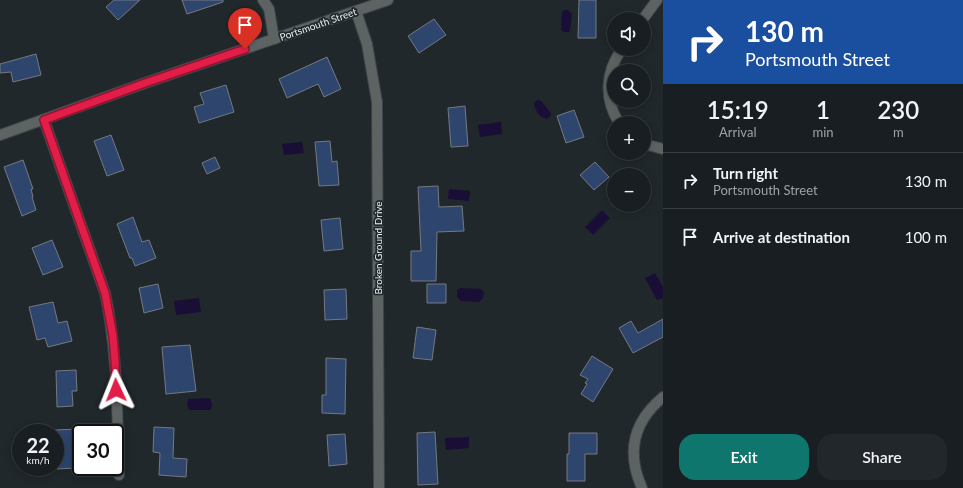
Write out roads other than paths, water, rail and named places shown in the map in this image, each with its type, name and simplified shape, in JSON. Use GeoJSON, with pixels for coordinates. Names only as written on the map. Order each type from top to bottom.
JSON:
{"type":"FeatureCollection","features":[{"type":"Feature","properties":{"kind":"street"},"geometry":{"type":"LineString","coordinates":[[263,0],[270,5],[274,39]]}},
{"type":"Feature","properties":{"kind":"street","name":"Portsmouth Street"},"geometry":{"type":"LineString","coordinates":[[0,135],[145,83],[388,0]]}},
{"type":"Feature","properties":{"kind":"street"},"geometry":{"type":"LineString","coordinates":[[649,12],[658,0],[663,4]]}},
{"type":"Feature","properties":{"kind":"street","name":"Broken Ground Drive"},"geometry":{"type":"LineString","coordinates":[[356,11],[367,44],[377,102],[379,488]]}},
{"type":"Feature","properties":{"kind":"street"},"geometry":{"type":"LineString","coordinates":[[614,116],[609,102],[608,89],[609,76],[613,63],[618,56]]}},
{"type":"Feature","properties":{"kind":"street"},"geometry":{"type":"LineString","coordinates":[[44,120],[105,293],[115,361],[117,424]]}},
{"type":"Feature","properties":{"kind":"street"},"geometry":{"type":"LineString","coordinates":[[651,146],[663,149]]}},
{"type":"Feature","properties":{"kind":"street"},"geometry":{"type":"LineString","coordinates":[[642,488],[636,475],[634,461],[634,446],[637,431],[643,418],[652,406],[663,397]]}}]}
